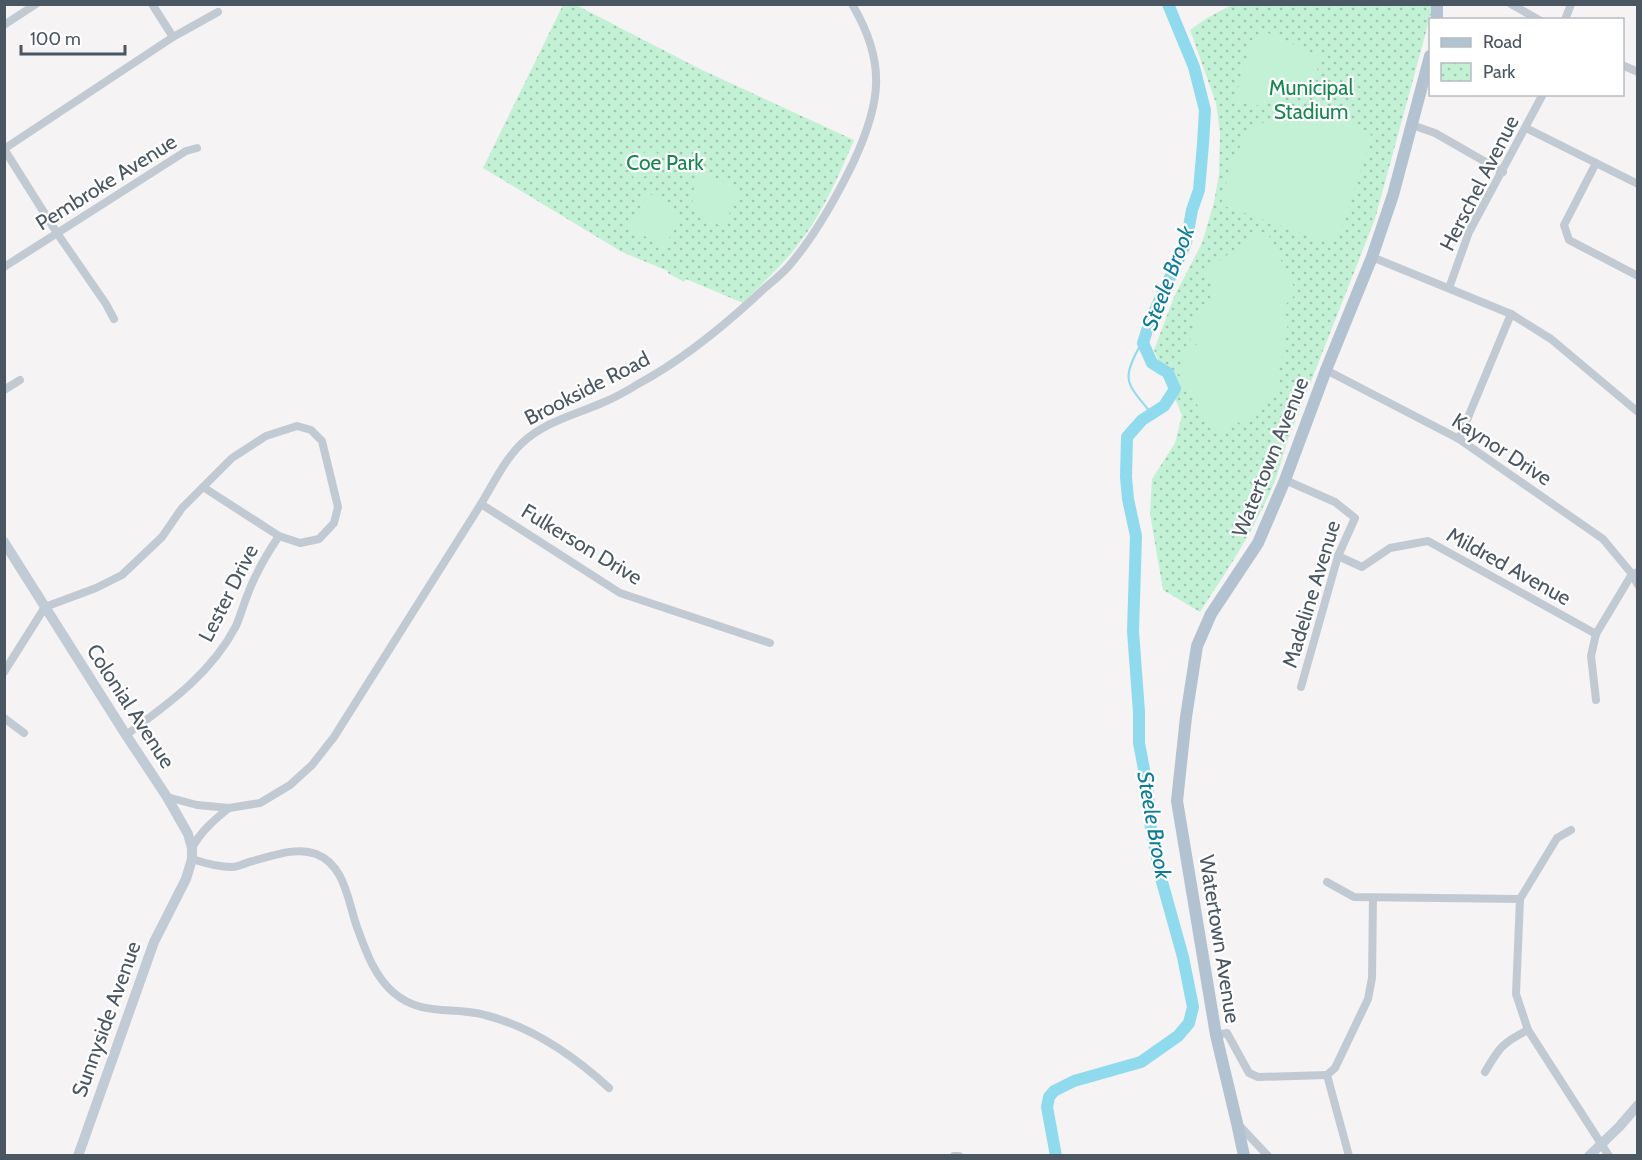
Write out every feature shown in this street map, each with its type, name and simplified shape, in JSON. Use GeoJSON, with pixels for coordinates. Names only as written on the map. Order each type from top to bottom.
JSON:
{"type":"FeatureCollection","features":[{"type":"Feature","properties":{"kind":"main road","name":"Watertown Avenue"},"geometry":{"type":"LineString","coordinates":[[1244,1155],[1216,1035],[1177,801],[1186,717],[1197,646],[1210,614],[1258,543],[1285,480],[1372,257],[1393,195],[1429,63]]}},
{"type":"Feature","properties":{"kind":"street"},"geometry":{"type":"LineString","coordinates":[[4,25],[36,4]]}},
{"type":"Feature","properties":{"kind":"street"},"geometry":{"type":"LineString","coordinates":[[152,4],[173,37]]}},
{"type":"Feature","properties":{"kind":"street","name":"Brookside Road"},"geometry":{"type":"LineString","coordinates":[[166,797],[197,805],[229,808],[260,803],[290,785],[312,765],[334,737],[503,467],[521,444],[544,427],[573,413],[602,403],[675,363],[712,334],[787,268],[828,211],[849,172],[870,124],[877,75],[873,52],[864,26],[852,4]]}},
{"type":"Feature","properties":{"kind":"street"},"geometry":{"type":"LineString","coordinates":[[1511,4],[1536,18]]}},
{"type":"Feature","properties":{"kind":"street"},"geometry":{"type":"LineString","coordinates":[[114,319],[4,149],[173,37],[218,12]]}},
{"type":"Feature","properties":{"kind":"street"},"geometry":{"type":"LineString","coordinates":[[1624,65],[1638,72]]}},
{"type":"Feature","properties":{"kind":"street","name":"Herschel Avenue"},"geometry":{"type":"LineString","coordinates":[[1449,288],[1469,232],[1542,96]]}},
{"type":"Feature","properties":{"kind":"street"},"geometry":{"type":"LineString","coordinates":[[1412,125],[1435,133],[1503,172]]}},
{"type":"Feature","properties":{"kind":"street"},"geometry":{"type":"LineString","coordinates":[[1526,128],[1638,184]]}},
{"type":"Feature","properties":{"kind":"street","name":"Pembroke Avenue"},"geometry":{"type":"LineString","coordinates":[[4,267],[186,151],[197,148]]}},
{"type":"Feature","properties":{"kind":"street"},"geometry":{"type":"LineString","coordinates":[[1596,163],[1564,225],[1566,235],[1569,240],[1638,276]]}},
{"type":"Feature","properties":{"kind":"street"},"geometry":{"type":"LineString","coordinates":[[1372,257],[1511,314],[1551,339],[1638,412]]}},
{"type":"Feature","properties":{"kind":"street"},"geometry":{"type":"LineString","coordinates":[[1459,439],[1511,314]]}},
{"type":"Feature","properties":{"kind":"street","name":"Kaynor Drive"},"geometry":{"type":"LineString","coordinates":[[1326,370],[1459,439],[1603,539],[1635,573],[1638,585]]}},
{"type":"Feature","properties":{"kind":"street"},"geometry":{"type":"LineString","coordinates":[[4,390],[20,380]]}},
{"type":"Feature","properties":{"kind":"street"},"geometry":{"type":"LineString","coordinates":[[4,672],[45,607],[96,588],[122,575],[162,537],[182,508],[203,487],[232,458],[266,436],[297,426],[311,430],[322,441],[338,507],[334,523],[320,538],[300,543],[279,536],[203,487]]}},
{"type":"Feature","properties":{"kind":"street","name":"Madeline Avenue"},"geometry":{"type":"LineString","coordinates":[[1285,480],[1335,502],[1355,518],[1338,556],[1301,687]]}},
{"type":"Feature","properties":{"kind":"street","name":"Fulkerson Drive"},"geometry":{"type":"LineString","coordinates":[[481,504],[620,593],[770,643]]}},
{"type":"Feature","properties":{"kind":"street","name":"Lester Drive"},"geometry":{"type":"LineString","coordinates":[[126,735],[168,704],[219,654],[237,624],[246,596],[262,561],[279,536]]}},
{"type":"Feature","properties":{"kind":"street","name":"Colonial Avenue"},"geometry":{"type":"LineString","coordinates":[[4,542],[166,797],[188,834],[192,854]]}},
{"type":"Feature","properties":{"kind":"street","name":"Mildred Avenue"},"geometry":{"type":"LineString","coordinates":[[1338,556],[1362,567],[1390,548],[1428,542],[1596,634]]}},
{"type":"Feature","properties":{"kind":"street"},"geometry":{"type":"LineString","coordinates":[[1596,700],[1591,656],[1596,634],[1635,573]]}},
{"type":"Feature","properties":{"kind":"street"},"geometry":{"type":"LineString","coordinates":[[4,718],[24,733]]}},
{"type":"Feature","properties":{"kind":"street"},"geometry":{"type":"LineString","coordinates":[[229,808],[207,826],[197,839],[192,854],[208,864],[232,867],[298,851],[314,853],[328,860],[340,875],[367,955],[377,973],[393,993],[410,1003],[430,1010],[482,1014],[513,1024],[579,1061],[609,1088]]}},
{"type":"Feature","properties":{"kind":"street"},"geometry":{"type":"LineString","coordinates":[[1571,830],[1557,838],[1520,899],[1516,993],[1528,1030],[1610,1155]]}},
{"type":"Feature","properties":{"kind":"street","name":"Sunnyside Avenue"},"geometry":{"type":"LineString","coordinates":[[78,1155],[144,968],[186,879],[192,854]]}},
{"type":"Feature","properties":{"kind":"street"},"geometry":{"type":"LineString","coordinates":[[1327,882],[1354,897],[1520,899]]}},
{"type":"Feature","properties":{"kind":"street"},"geometry":{"type":"LineString","coordinates":[[1216,1035],[1227,1033],[1249,1072],[1258,1077],[1327,1075],[1335,1068],[1368,999],[1372,978],[1373,898]]}},
{"type":"Feature","properties":{"kind":"street"},"geometry":{"type":"LineString","coordinates":[[1485,1072],[1508,1040],[1528,1030]]}},
{"type":"Feature","properties":{"kind":"street"},"geometry":{"type":"LineString","coordinates":[[1327,1075],[1349,1155]]}},
{"type":"Feature","properties":{"kind":"street"},"geometry":{"type":"LineString","coordinates":[[1589,1155],[1638,1105]]}},
{"type":"Feature","properties":{"kind":"street"},"geometry":{"type":"LineString","coordinates":[[1237,1123],[1268,1155]]}},
{"type":"Feature","properties":{"kind":"green space","name":"Coe Park"},"geometry":{"type":"Polygon","coordinates":[[[563,5],[576,5],[702,70],[854,140],[829,195],[806,234],[784,261],[743,303],[686,279],[684,282],[668,271],[622,252],[483,168],[563,5]]]}},
{"type":"Feature","properties":{"kind":"green space","name":"Municipal Stadium"},"geometry":{"type":"Polygon","coordinates":[[[1232,5],[1431,5],[1432,10],[1375,219],[1287,442],[1276,478],[1251,530],[1200,612],[1163,590],[1150,514],[1152,479],[1175,443],[1182,415],[1154,350],[1174,297],[1202,243],[1214,202],[1219,174],[1220,132],[1216,103],[1190,30],[1232,5]]]}},
{"type":"Feature","properties":{"kind":"green space"},"geometry":{"type":"Polygon","coordinates":[[[1264,31],[1323,58],[1315,74],[1305,86],[1281,101],[1254,106],[1234,101],[1253,38],[1264,31]]]}},
{"type":"Feature","properties":{"kind":"green space"},"geometry":{"type":"Polygon","coordinates":[[[1319,108],[1356,123],[1372,136],[1338,238],[1327,242],[1221,205],[1232,160],[1250,130],[1288,109],[1319,108]]]}},
{"type":"Feature","properties":{"kind":"green space"},"geometry":{"type":"Polygon","coordinates":[[[652,147],[664,162],[637,182],[626,167],[652,147]]]}},
{"type":"Feature","properties":{"kind":"green space"},"geometry":{"type":"Polygon","coordinates":[[[702,172],[740,190],[723,227],[696,215],[691,195],[702,172]]]}},
{"type":"Feature","properties":{"kind":"green space"},"geometry":{"type":"Polygon","coordinates":[[[648,193],[673,205],[680,222],[663,247],[629,227],[648,193]]]}},
{"type":"Feature","properties":{"kind":"green space"},"geometry":{"type":"Polygon","coordinates":[[[1257,231],[1268,234],[1297,293],[1286,304],[1281,315],[1289,316],[1281,367],[1273,366],[1282,387],[1253,411],[1257,416],[1244,426],[1238,422],[1214,434],[1179,374],[1184,353],[1199,343],[1190,340],[1199,307],[1207,308],[1214,286],[1206,272],[1257,231]]]}},
{"type":"Feature","properties":{"kind":"waterway","name":"Steele Brook"},"geometry":{"type":"LineString","coordinates":[[1056,1156],[1047,1107],[1049,1097],[1054,1091],[1074,1081],[1141,1062],[1178,1036],[1189,1023],[1193,1007],[1183,957],[1161,878],[1151,829],[1147,785],[1139,743],[1133,631],[1136,536],[1126,477],[1127,437],[1142,420],[1164,406],[1175,389],[1168,373],[1152,363],[1143,343],[1150,321],[1186,243],[1192,210],[1199,190],[1205,110],[1194,67],[1168,4]]}},
{"type":"Feature","properties":{"kind":"waterway","name":"Steele Brook"},"geometry":{"type":"LineString","coordinates":[[1143,343],[1130,366],[1129,381],[1136,395],[1151,413]]}}]}
